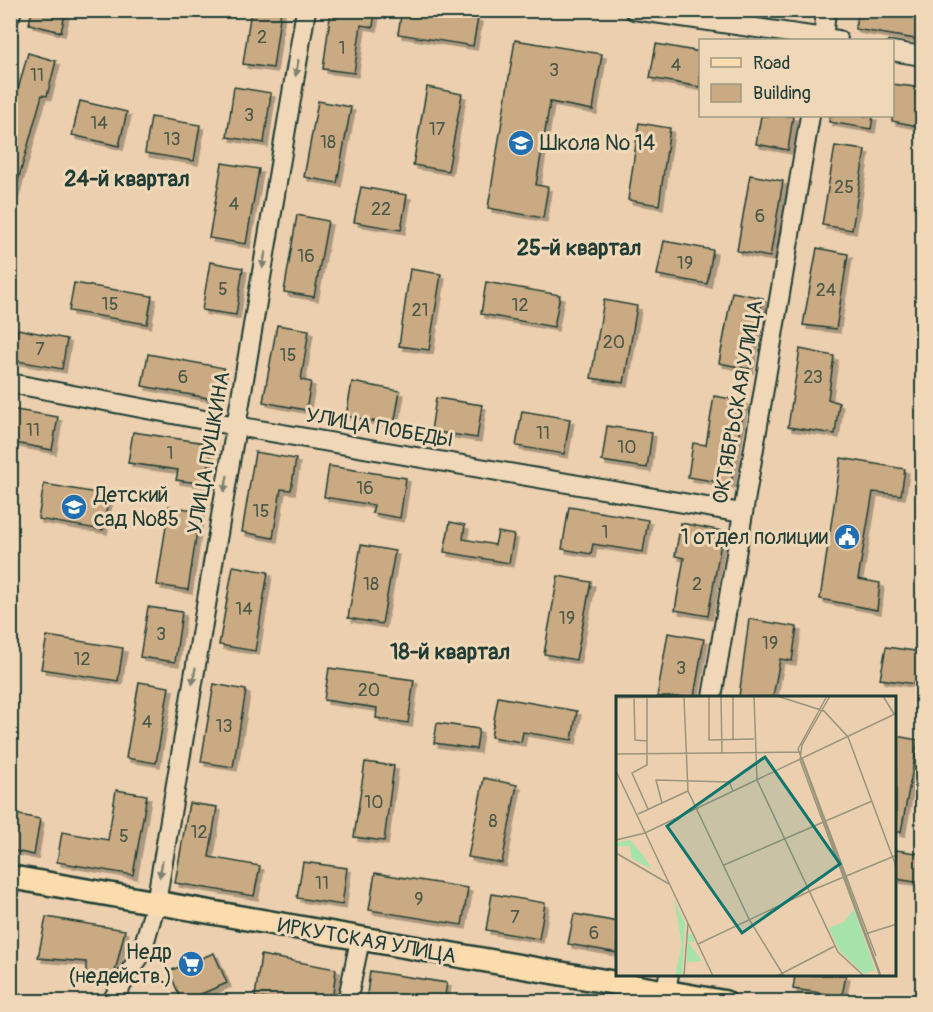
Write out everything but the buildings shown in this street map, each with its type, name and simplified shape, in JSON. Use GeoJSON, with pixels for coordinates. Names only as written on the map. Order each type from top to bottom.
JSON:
{"type":"FeatureCollection","features":[{"type":"Feature","properties":{"kind":"main road","name":"ИРКУТСКАЯ УЛИЦА"},"geometry":{"type":"LineString","coordinates":[[10,877],[360,940],[666,990],[724,1002]]}},
{"type":"Feature","properties":{"kind":"street"},"geometry":{"type":"LineString","coordinates":[[10,16],[12,10]]}},
{"type":"Feature","properties":{"kind":"street","name":"УЛИЦА ПУШКИНА"},"geometry":{"type":"LineString","coordinates":[[111,1002],[141,954],[156,903],[306,10]]}},
{"type":"Feature","properties":{"kind":"street"},"geometry":{"type":"LineString","coordinates":[[634,10],[822,39]]}},
{"type":"Feature","properties":{"kind":"street"},"geometry":{"type":"LineString","coordinates":[[826,10],[828,39]]}},
{"type":"Feature","properties":{"kind":"street"},"geometry":{"type":"LineString","coordinates":[[894,51],[922,56]]}},
{"type":"Feature","properties":{"kind":"street","name":"ОКТЯБРЬСКАЯ УЛИЦА"},"geometry":{"type":"LineString","coordinates":[[712,696],[810,117]]}},
{"type":"Feature","properties":{"kind":"street","name":"УЛИЦА ПОБЕДЫ"},"geometry":{"type":"LineString","coordinates":[[10,383],[236,426],[742,513]]}},
{"type":"Feature","properties":{"kind":"street"},"geometry":{"type":"LineString","coordinates":[[347,1002],[360,940]]}},
{"type":"Feature","properties":{"kind":"place","name":"Школа № 14"},"geometry":{"type":"Point","coordinates":[521,143]}},
{"type":"Feature","properties":{"kind":"place","name":"Детский сад №85"},"geometry":{"type":"Point","coordinates":[74,507]}},
{"type":"Feature","properties":{"kind":"place","name":"1 отдел полиции"},"geometry":{"type":"Point","coordinates":[847,537]}},
{"type":"Feature","properties":{"kind":"place","name":"Недр (недейств.)"},"geometry":{"type":"Point","coordinates":[191,964]}},
{"type":"Feature","properties":{"kind":"district","name":"24-й квартал"},"geometry":{"type":"Point","coordinates":[127,179]}},
{"type":"Feature","properties":{"kind":"district","name":"25-й квартал"},"geometry":{"type":"Point","coordinates":[579,248]}},
{"type":"Feature","properties":{"kind":"district","name":"18-й квартал"},"geometry":{"type":"Point","coordinates":[450,652]}}]}
